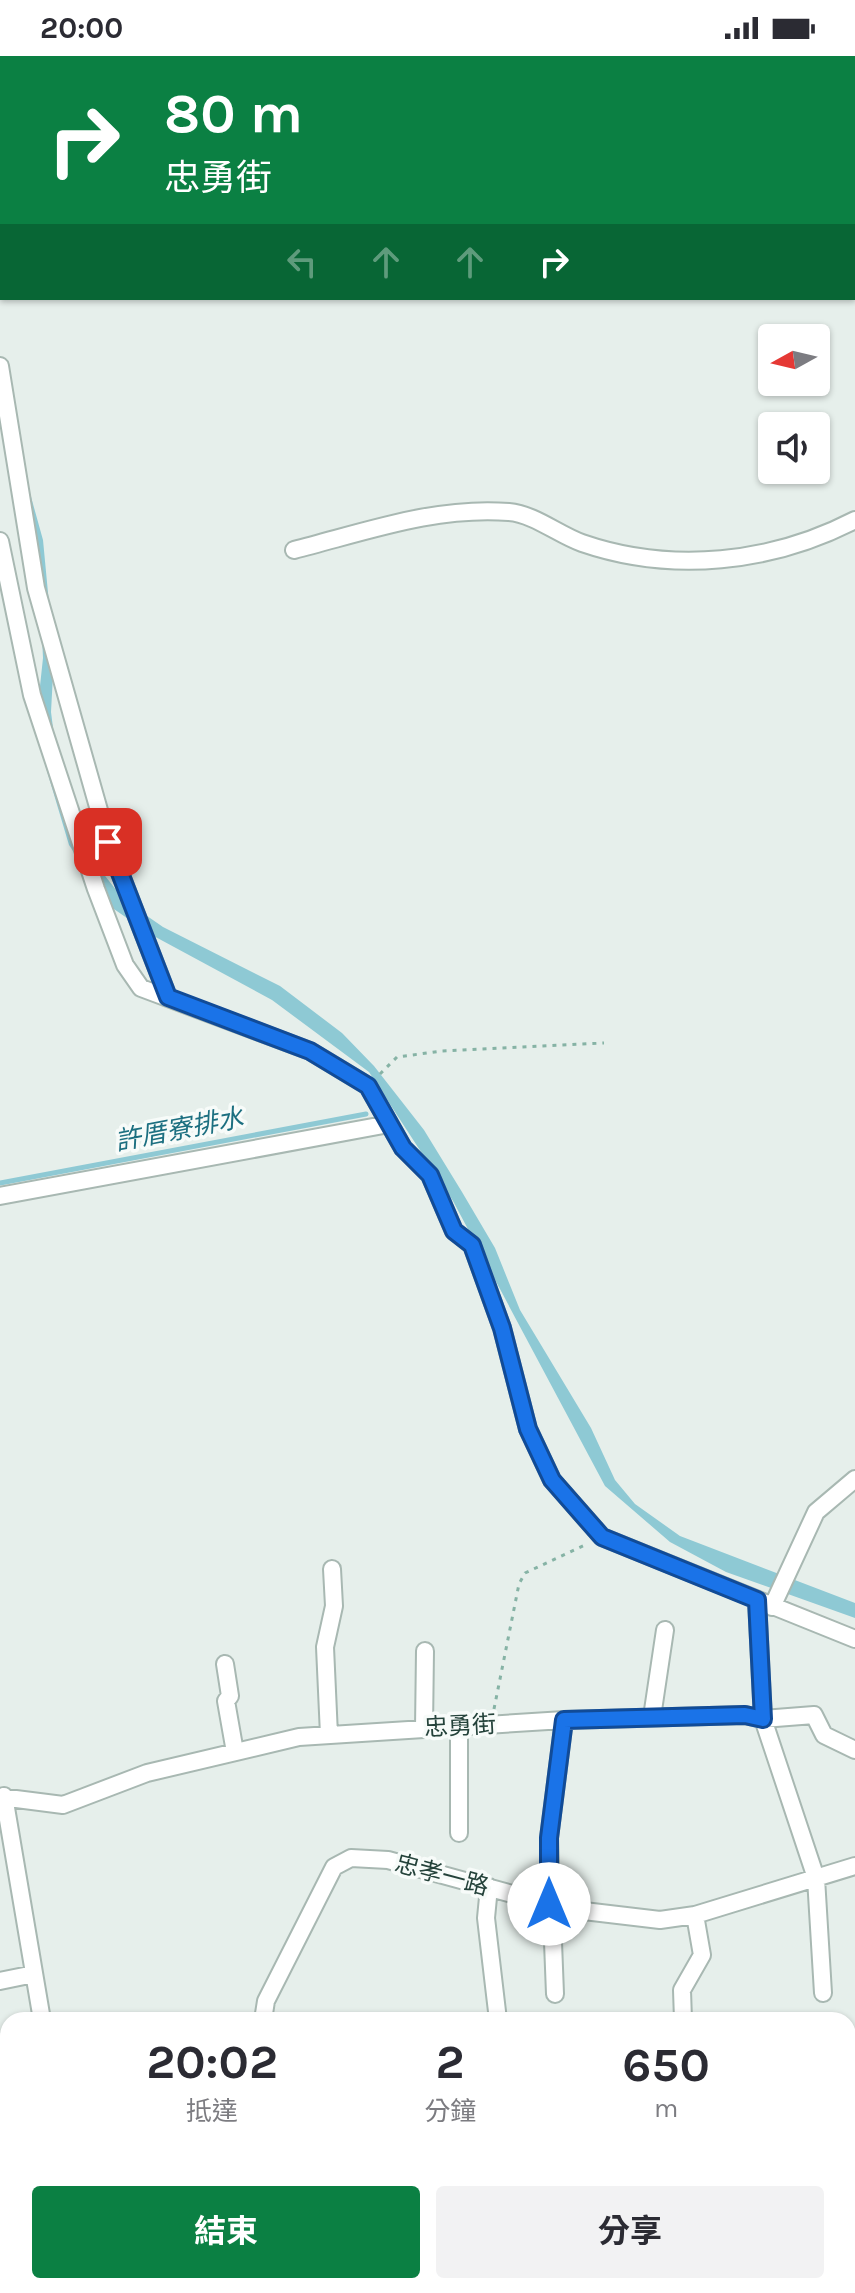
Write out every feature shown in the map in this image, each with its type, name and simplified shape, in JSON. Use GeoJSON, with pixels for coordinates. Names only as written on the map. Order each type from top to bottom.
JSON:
{"type":"FeatureCollection","features":[{"type":"Feature","properties":{"kind":"street"},"geometry":{"type":"LineString","coordinates":[[0,366],[36,588],[108,842],[168,997]]}},
{"type":"Feature","properties":{"kind":"street"},"geometry":{"type":"LineString","coordinates":[[294,550],[449,510],[514,512],[582,543],[624,553],[711,562],[756,556],[855,520]]}},
{"type":"Feature","properties":{"kind":"street"},"geometry":{"type":"LineString","coordinates":[[0,541],[32,695],[96,889],[125,965],[141,988],[310,1051],[368,1086],[403,1148],[430,1175],[454,1231],[472,1245],[502,1328],[528,1429],[552,1480],[602,1537],[855,1639]]}},
{"type":"Feature","properties":{"kind":"street"},"geometry":{"type":"LineString","coordinates":[[0,1196],[389,1124]]}},
{"type":"Feature","properties":{"kind":"street"},"geometry":{"type":"LineString","coordinates":[[823,1993],[816,1878],[763,1719],[764,1604],[816,1512],[855,1479]]}},
{"type":"Feature","properties":{"kind":"street"},"geometry":{"type":"LineString","coordinates":[[329,1735],[325,1647],[334,1606],[332,1569]]}},
{"type":"Feature","properties":{"kind":"street"},"geometry":{"type":"LineString","coordinates":[[652,1717],[665,1630]]}},
{"type":"Feature","properties":{"kind":"street"},"geometry":{"type":"LineString","coordinates":[[424,1728],[425,1651]]}},
{"type":"Feature","properties":{"kind":"street"},"geometry":{"type":"LineString","coordinates":[[225,1664],[230,1696],[226,1701],[235,1752]]}},
{"type":"Feature","properties":{"kind":"street","name":"忠勇街"},"geometry":{"type":"LineString","coordinates":[[2,1797],[63,1805],[147,1773],[299,1737],[491,1724],[745,1715],[763,1719],[814,1715],[824,1735],[855,1750]]}},
{"type":"Feature","properties":{"kind":"street"},"geometry":{"type":"LineString","coordinates":[[555,1994],[549,1904],[549,1838],[564,1720]]}},
{"type":"Feature","properties":{"kind":"street"},"geometry":{"type":"LineString","coordinates":[[459,1726],[459,1833]]}},
{"type":"Feature","properties":{"kind":"street"},"geometry":{"type":"LineString","coordinates":[[2,1797],[41,2012]]}},
{"type":"Feature","properties":{"kind":"street","name":"忠孝一路"},"geometry":{"type":"LineString","coordinates":[[264,2012],[266,2001],[334,1867],[351,1858],[388,1860],[549,1904],[660,1920],[695,1915],[855,1866]]}},
{"type":"Feature","properties":{"kind":"street"},"geometry":{"type":"LineString","coordinates":[[489,1887],[486,1918],[497,2012]]}},
{"type":"Feature","properties":{"kind":"street"},"geometry":{"type":"LineString","coordinates":[[683,2012],[682,1990],[702,1955],[695,1915]]}},
{"type":"Feature","properties":{"kind":"street"},"geometry":{"type":"LineString","coordinates":[[0,1981],[34,1974]]}},
{"type":"Feature","properties":{"kind":"path"},"geometry":{"type":"LineString","coordinates":[[368,1086],[397,1057],[442,1051],[604,1043]]}},
{"type":"Feature","properties":{"kind":"path"},"geometry":{"type":"LineString","coordinates":[[491,1724],[519,1584],[525,1573],[602,1537]]}},
{"type":"Feature","properties":{"kind":"water"},"geometry":{"type":"Polygon","coordinates":[[[0,357],[11,393],[20,457],[43,540],[54,656],[51,712],[57,759],[80,844],[124,900],[163,927],[280,986],[342,1033],[374,1066],[424,1130],[462,1192],[495,1248],[520,1310],[591,1428],[615,1480],[635,1504],[680,1536],[855,1603],[855,1618],[726,1572],[670,1542],[605,1486],[453,1201],[369,1072],[272,1000],[150,934],[111,907],[69,845],[44,761],[37,714],[43,658],[40,595],[7,459],[0,410],[0,357]]]}},
{"type":"Feature","properties":{"kind":"waterway","name":"許厝寮排水"},"geometry":{"type":"LineString","coordinates":[[0,1183],[366,1114]]}},
{"type":"Feature","properties":{"kind":"route"},"geometry":{"type":"LineString","coordinates":[[108,842],[168,997],[310,1051],[368,1086],[403,1148],[430,1175],[454,1231],[472,1245],[502,1328],[528,1429],[552,1480],[602,1537],[757,1600],[763,1719],[745,1715],[564,1720],[549,1838],[549,1904]]}}]}
